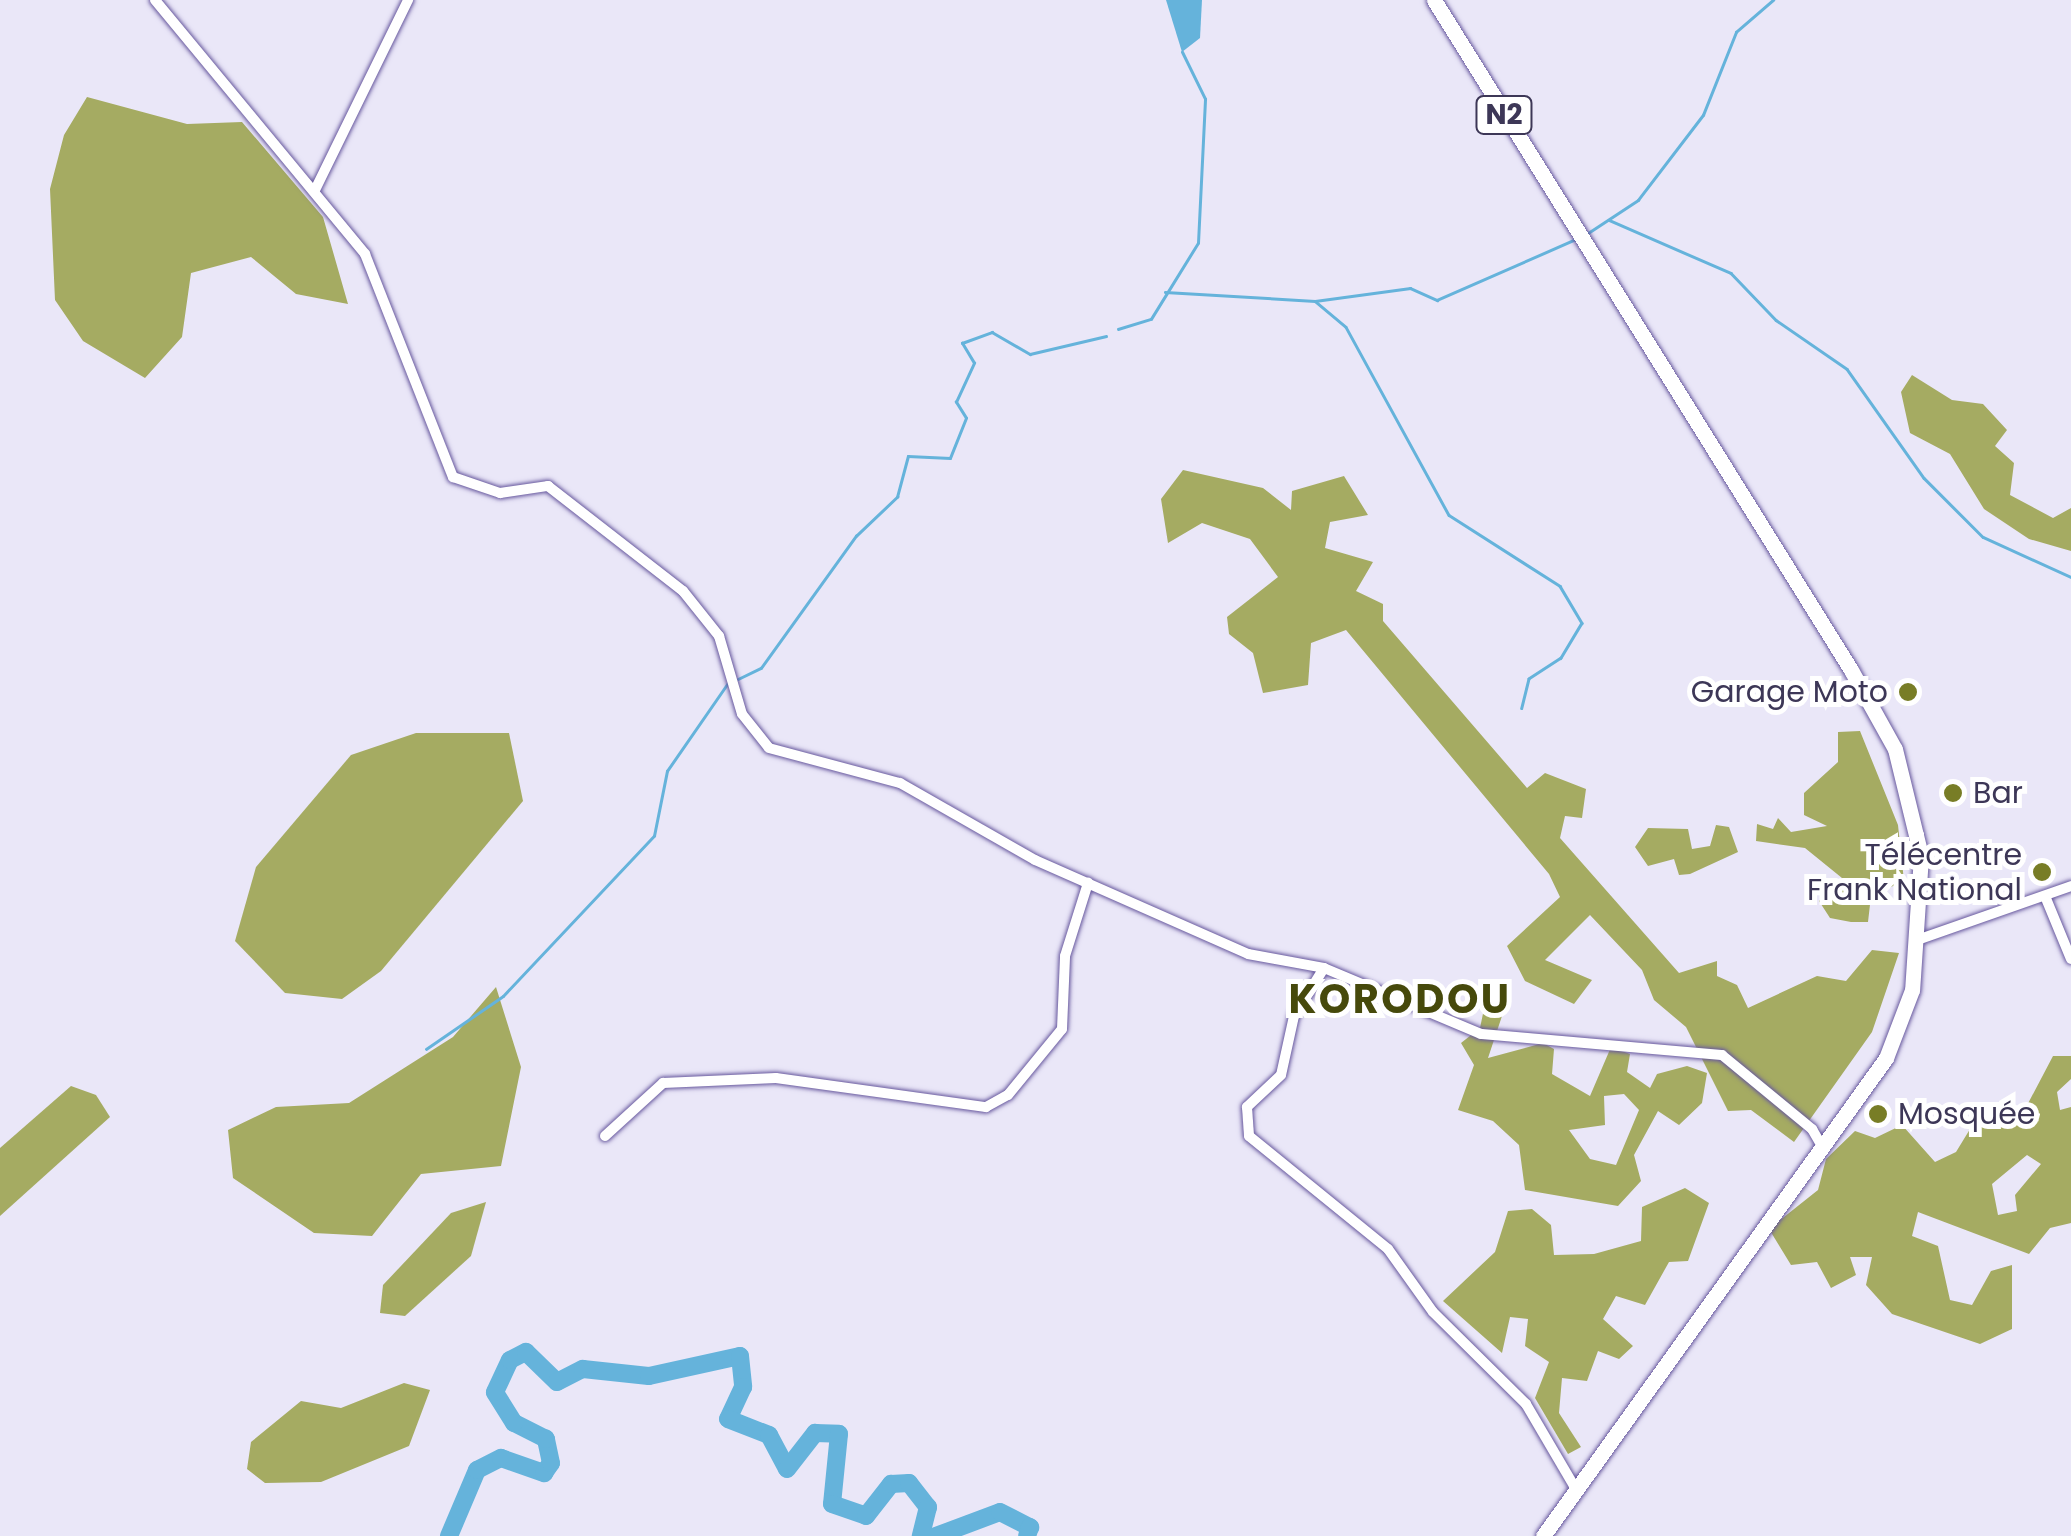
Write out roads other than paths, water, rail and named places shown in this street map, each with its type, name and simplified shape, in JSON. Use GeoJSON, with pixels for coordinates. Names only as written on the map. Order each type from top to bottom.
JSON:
{"type":"FeatureCollection","features":[{"type":"Feature","properties":{"kind":"highway","name":"N2"},"geometry":{"type":"LineString","coordinates":[[1434,0],[1895,749],[1921,856],[1920,939],[1886,1058],[1825,1151],[1543,1536]]}},
{"type":"Feature","properties":{"kind":"street"},"geometry":{"type":"LineString","coordinates":[[155,0],[365,254],[452,477],[500,494],[548,486],[683,590],[719,636],[742,714],[769,748],[900,783],[1088,882],[1248,954],[1324,968],[1481,1034],[1722,1055],[1812,1129],[1825,1151]]}},
{"type":"Feature","properties":{"kind":"street"},"geometry":{"type":"LineString","coordinates":[[315,190],[408,0]]}},
{"type":"Feature","properties":{"kind":"street"},"geometry":{"type":"LineString","coordinates":[[605,1136],[663,1083],[776,1078],[986,1106],[1008,1094],[1062,1030],[1065,956],[1088,882]]}},
{"type":"Feature","properties":{"kind":"street"},"geometry":{"type":"LineString","coordinates":[[1920,939],[2071,886]]}},
{"type":"Feature","properties":{"kind":"street"},"geometry":{"type":"LineString","coordinates":[[2046,896],[2071,958]]}},
{"type":"Feature","properties":{"kind":"street"},"geometry":{"type":"LineString","coordinates":[[1324,968],[1294,1016],[1280,1075],[1247,1107],[1250,1136],[1388,1249],[1432,1312],[1526,1404],[1578,1492]]}},
{"type":"Feature","properties":{"kind":"water"},"geometry":{"type":"Polygon","coordinates":[[[1166,0],[1202,0],[1200,38],[1182,52],[1166,0]]]}},
{"type":"Feature","properties":{"kind":"waterway"},"geometry":{"type":"LineString","coordinates":[[1588,233],[1638,200],[1703,115],[1736,32],[1773,0]]}},
{"type":"Feature","properties":{"kind":"waterway"},"geometry":{"type":"LineString","coordinates":[[1118,329],[1151,319],[1198,243],[1205,99],[1182,52]]}},
{"type":"Feature","properties":{"kind":"waterway"},"geometry":{"type":"LineString","coordinates":[[1609,220],[1731,273],[1776,320],[1847,369],[1924,478],[1983,537],[2071,577]]}},
{"type":"Feature","properties":{"kind":"waterway"},"geometry":{"type":"LineString","coordinates":[[1165,292],[1315,301],[1410,288],[1437,300],[1576,239]]}},
{"type":"Feature","properties":{"kind":"waterway"},"geometry":{"type":"LineString","coordinates":[[1315,301],[1346,327],[1449,515],[1560,586],[1582,623],[1561,658],[1529,679],[1522,708]]}},
{"type":"Feature","properties":{"kind":"waterway"},"geometry":{"type":"LineString","coordinates":[[738,679],[761,668],[856,536],[897,497],[908,456],[950,458],[966,418],[956,402],[974,363],[962,343],[992,332],[1030,354],[1106,336]]}},
{"type":"Feature","properties":{"kind":"waterway"},"geometry":{"type":"LineString","coordinates":[[426,1049],[503,996],[654,836],[667,771],[728,683]]}},
{"type":"Feature","properties":{"kind":"waterway"},"geometry":{"type":"LineString","coordinates":[[449,1536],[477,1470],[501,1458],[544,1473],[551,1463],[546,1439],[514,1423],[495,1392],[510,1360],[526,1352],[557,1382],[583,1369],[649,1376],[740,1356],[743,1387],[728,1419],[769,1435],[787,1469],[815,1433],[839,1434],[832,1504],[866,1516],[891,1484],[909,1483],[928,1507],[921,1536]]}},
{"type":"Feature","properties":{"kind":"waterway"},"geometry":{"type":"LineString","coordinates":[[936,1536],[1000,1512],[1030,1527],[1027,1536]]}},
{"type":"Feature","properties":{"kind":"place","name":"Garage Moto"},"geometry":{"type":"Point","coordinates":[1908,692]}},
{"type":"Feature","properties":{"kind":"place","name":"Bar"},"geometry":{"type":"Point","coordinates":[1953,793]}},
{"type":"Feature","properties":{"kind":"place","name":"Télécentre Frank National"},"geometry":{"type":"Point","coordinates":[2042,872]}},
{"type":"Feature","properties":{"kind":"place","name":"Mosquée"},"geometry":{"type":"Point","coordinates":[1878,1114]}},
{"type":"Feature","properties":{"kind":"district","name":"KORODOU"},"geometry":{"type":"Point","coordinates":[1400,999]}}]}
